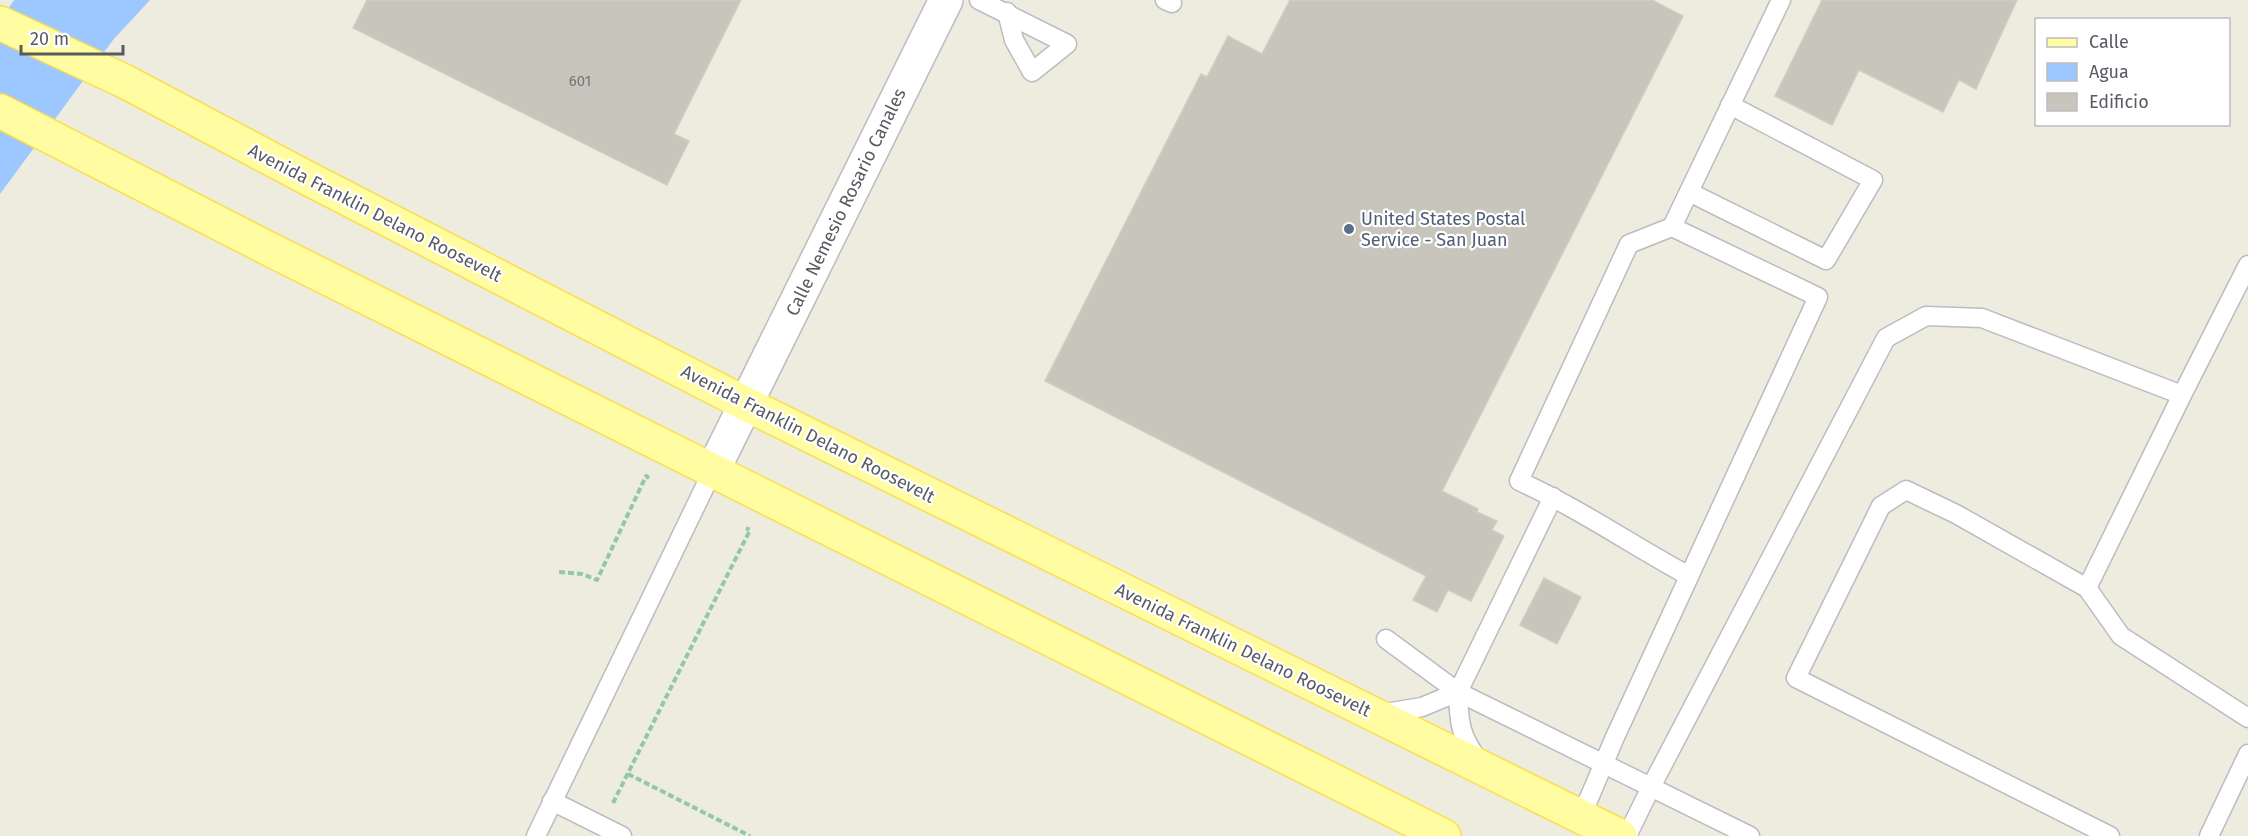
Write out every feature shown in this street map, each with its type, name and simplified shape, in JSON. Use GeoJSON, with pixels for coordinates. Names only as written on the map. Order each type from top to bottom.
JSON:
{"type":"FeatureCollection","features":[{"type":"Feature","properties":{"kind":"main road","name":"Avenida Franklin Delano Roosevelt"},"geometry":{"type":"LineString","coordinates":[[0,23],[124,81],[320,185],[746,404],[1620,836]]}},
{"type":"Feature","properties":{"kind":"main road"},"geometry":{"type":"LineString","coordinates":[[0,111],[271,250],[1444,836]]}},
{"type":"Feature","properties":{"kind":"street","name":"Calle Nemesio Rosario Canales"},"geometry":{"type":"LineString","coordinates":[[713,470],[945,0]]}},
{"type":"Feature","properties":{"kind":"lane"},"geometry":{"type":"LineString","coordinates":[[979,0],[1007,12],[1067,44],[1032,72],[1014,40],[1007,12]]}},
{"type":"Feature","properties":{"kind":"lane"},"geometry":{"type":"LineString","coordinates":[[1689,576],[1631,545],[1553,497],[1519,481],[1629,244],[1672,227],[1781,0]]}},
{"type":"Feature","properties":{"kind":"lane"},"geometry":{"type":"LineString","coordinates":[[1689,192],[1826,260],[1873,180],[1730,105]]}},
{"type":"Feature","properties":{"kind":"lane"},"geometry":{"type":"LineString","coordinates":[[1581,817],[1603,764],[1818,297],[1672,227]]}},
{"type":"Feature","properties":{"kind":"lane"},"geometry":{"type":"LineString","coordinates":[[2087,588],[2248,265]]}},
{"type":"Feature","properties":{"kind":"lane"},"geometry":{"type":"LineString","coordinates":[[1627,836],[1886,338],[1926,316],[1982,318],[2182,395]]}},
{"type":"Feature","properties":{"kind":"lane"},"geometry":{"type":"LineString","coordinates":[[536,836],[713,470]]}},
{"type":"Feature","properties":{"kind":"lane"},"geometry":{"type":"LineString","coordinates":[[2110,836],[1796,678],[1881,506],[1906,490],[1971,523],[2087,588],[2121,636],[2248,718]]}},
{"type":"Feature","properties":{"kind":"lane"},"geometry":{"type":"LineString","coordinates":[[1485,769],[1466,743],[1459,724],[1458,692],[1553,497]]}},
{"type":"Feature","properties":{"kind":"lane"},"geometry":{"type":"LineString","coordinates":[[1386,639],[1458,692],[1750,836]]}},
{"type":"Feature","properties":{"kind":"lane"},"geometry":{"type":"LineString","coordinates":[[1372,714],[1422,707],[1458,692]]}},
{"type":"Feature","properties":{"kind":"lane"},"geometry":{"type":"LineString","coordinates":[[2209,836],[2248,754]]}},
{"type":"Feature","properties":{"kind":"lane"},"geometry":{"type":"LineString","coordinates":[[552,801],[622,836]]}},
{"type":"Feature","properties":{"kind":"path"},"geometry":{"type":"LineString","coordinates":[[628,774],[750,836]]}},
{"type":"Feature","properties":{"kind":"water"},"geometry":{"type":"Polygon","coordinates":[[[14,0],[150,0],[113,40],[0,194],[0,21],[14,0]]]}},
{"type":"Feature","properties":{"kind":"building"},"geometry":{"type":"Polygon","coordinates":[[[367,0],[741,0],[674,134],[689,141],[667,185],[353,28],[367,0]]]}},
{"type":"Feature","properties":{"kind":"building","name":"United States Postal Service - San Juan"},"geometry":{"type":"Polygon","coordinates":[[[1290,0],[1652,0],[1683,16],[1442,491],[1497,521],[1492,530],[1504,536],[1471,601],[1448,590],[1437,612],[1413,600],[1426,576],[1045,381],[1201,74],[1207,77],[1228,36],[1262,54],[1290,0]]]}},
{"type":"Feature","properties":{"kind":"building"},"geometry":{"type":"Polygon","coordinates":[[[1822,0],[2017,0],[1976,89],[1959,80],[1943,112],[1859,70],[1832,125],[1775,96],[1822,0]]]}},
{"type":"Feature","properties":{"kind":"building"},"geometry":{"type":"Polygon","coordinates":[[[1544,578],[1581,597],[1557,644],[1520,625],[1544,578]]]}},
{"type":"Feature","properties":{"kind":"place","name":"United States Postal Service - San Juan"},"geometry":{"type":"Point","coordinates":[1349,229]}}]}
